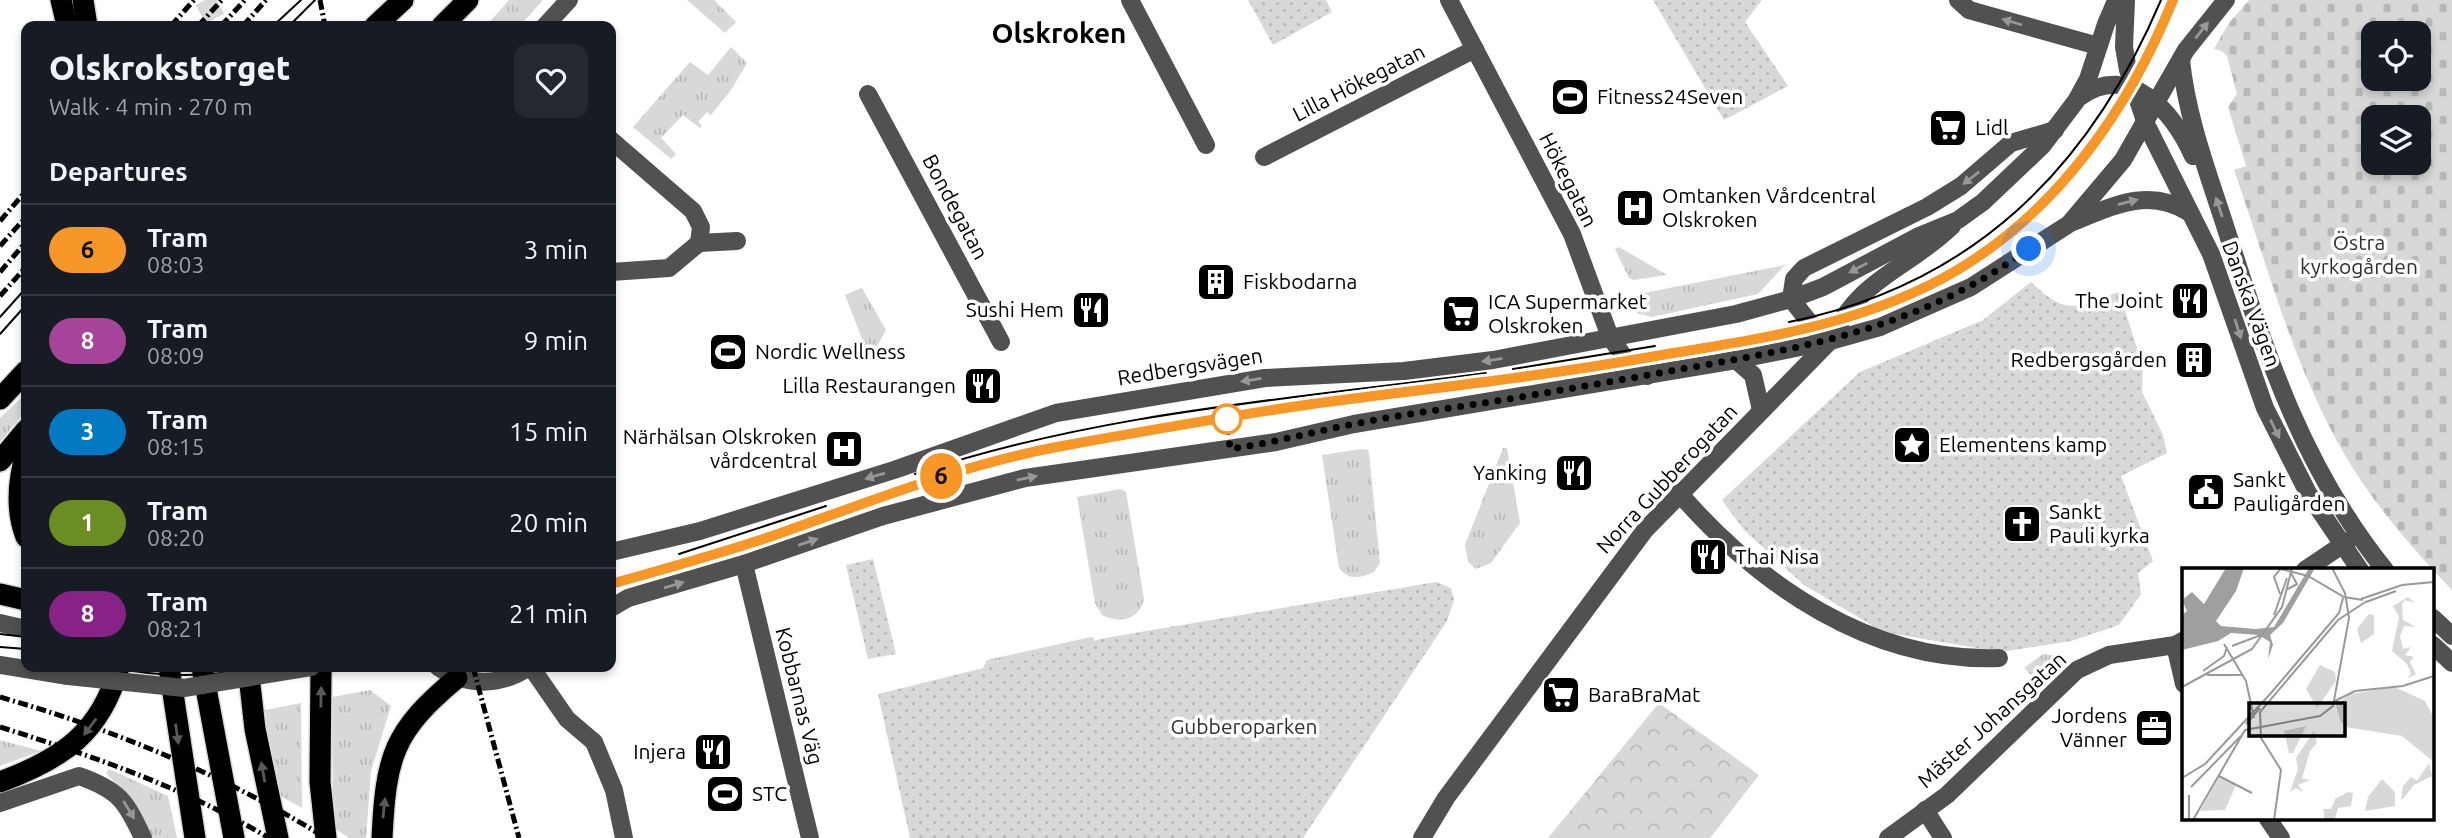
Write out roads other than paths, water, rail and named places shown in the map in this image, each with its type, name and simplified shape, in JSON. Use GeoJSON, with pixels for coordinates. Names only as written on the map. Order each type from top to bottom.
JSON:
{"type":"FeatureCollection","features":[{"type":"Feature","properties":{"kind":"highway"},"geometry":{"type":"LineString","coordinates":[[52,0],[54,21]]}},
{"type":"Feature","properties":{"kind":"highway"},"geometry":{"type":"LineString","coordinates":[[61,0],[66,21]]}},
{"type":"Feature","properties":{"kind":"highway"},"geometry":{"type":"LineString","coordinates":[[83,0],[86,21]]}},
{"type":"Feature","properties":{"kind":"highway"},"geometry":{"type":"LineString","coordinates":[[381,21],[403,0]]}},
{"type":"Feature","properties":{"kind":"highway"},"geometry":{"type":"LineString","coordinates":[[447,21],[468,0]]}},
{"type":"Feature","properties":{"kind":"highway"},"geometry":{"type":"LineString","coordinates":[[466,21],[482,0]]}},
{"type":"Feature","properties":{"kind":"highway"},"geometry":{"type":"LineString","coordinates":[[0,399],[21,376]]}},
{"type":"Feature","properties":{"kind":"highway"},"geometry":{"type":"LineString","coordinates":[[0,461],[21,436]]}},
{"type":"Feature","properties":{"kind":"highway"},"geometry":{"type":"LineString","coordinates":[[21,469],[18,495],[21,523]]}},
{"type":"Feature","properties":{"kind":"highway"},"geometry":{"type":"LineString","coordinates":[[0,594],[21,599]]}},
{"type":"Feature","properties":{"kind":"highway"},"geometry":{"type":"LineString","coordinates":[[0,782],[48,761],[83,737],[106,705],[118,672]]}},
{"type":"Feature","properties":{"kind":"highway"},"geometry":{"type":"LineString","coordinates":[[170,672],[195,838]]}},
{"type":"Feature","properties":{"kind":"highway"},"geometry":{"type":"LineString","coordinates":[[203,672],[234,838]]}},
{"type":"Feature","properties":{"kind":"highway"},"geometry":{"type":"LineString","coordinates":[[209,672],[211,718]]}},
{"type":"Feature","properties":{"kind":"highway"},"geometry":{"type":"LineString","coordinates":[[249,672],[255,729],[278,838]]}},
{"type":"Feature","properties":{"kind":"highway"},"geometry":{"type":"LineString","coordinates":[[321,672],[320,782],[326,838]]}},
{"type":"Feature","properties":{"kind":"highway"},"geometry":{"type":"LineString","coordinates":[[382,838],[388,777],[397,744],[422,707],[457,678]]}},
{"type":"Feature","properties":{"kind":"street"},"geometry":{"type":"LineString","coordinates":[[550,21],[569,0]]}},
{"type":"Feature","properties":{"kind":"street"},"geometry":{"type":"LineString","coordinates":[[1130,0],[1206,145]]}},
{"type":"Feature","properties":{"kind":"street","name":"Hökegatan"},"geometry":{"type":"LineString","coordinates":[[1449,0],[1572,234],[1610,337],[1628,361],[1647,376]]}},
{"type":"Feature","properties":{"kind":"street"},"geometry":{"type":"LineString","coordinates":[[1958,0],[1969,10],[2098,46]]}},
{"type":"Feature","properties":{"kind":"street","name":"Redbergsvägen"},"geometry":{"type":"LineString","coordinates":[[616,551],[700,531],[894,470],[1056,413],[1265,378],[1404,371],[1461,365],[1736,314],[1791,299],[1823,287],[1919,236],[1958,220],[1989,196],[2042,146],[2076,100],[2088,79],[2098,46],[2115,3],[2119,0]]}},
{"type":"Feature","properties":{"kind":"street","name":"Danska Vägen"},"geometry":{"type":"LineString","coordinates":[[2126,0],[2124,47],[2134,90],[2146,124],[2221,277],[2265,408],[2308,493],[2341,546],[2358,568]]}},
{"type":"Feature","properties":{"kind":"street"},"geometry":{"type":"LineString","coordinates":[[2069,223],[2114,171],[2146,124],[2181,60],[2226,0]]}},
{"type":"Feature","properties":{"kind":"street","name":"Lilla Hökegatan"},"geometry":{"type":"LineString","coordinates":[[1264,157],[1475,48]]}},
{"type":"Feature","properties":{"kind":"street","name":"Danska Vägen"},"geometry":{"type":"LineString","coordinates":[[2181,60],[2184,89],[2209,178],[2284,401],[2314,465],[2357,535],[2383,568]]}},
{"type":"Feature","properties":{"kind":"street"},"geometry":{"type":"LineString","coordinates":[[2076,100],[2104,84],[2134,90],[2157,103],[2184,133],[2198,166],[2209,178]]}},
{"type":"Feature","properties":{"kind":"street","name":"Bondegatan"},"geometry":{"type":"LineString","coordinates":[[868,94],[1001,342]]}},
{"type":"Feature","properties":{"kind":"street"},"geometry":{"type":"LineString","coordinates":[[1830,341],[1814,328],[1791,299],[1794,279],[1808,264],[1927,207],[1961,186],[2011,143],[2055,130]]}},
{"type":"Feature","properties":{"kind":"street"},"geometry":{"type":"LineString","coordinates":[[616,143],[693,211],[701,228],[699,243]]}},
{"type":"Feature","properties":{"kind":"street"},"geometry":{"type":"LineString","coordinates":[[616,605],[628,598],[744,564],[883,516],[1025,478],[1276,442],[1354,424],[1647,376],[1830,341],[1880,327],[1954,295],[2069,223],[2136,199],[2160,199],[2188,212]]}},
{"type":"Feature","properties":{"kind":"street","name":"Norra Gubberogatan"},"geometry":{"type":"LineString","coordinates":[[1422,838],[1446,798],[1645,530],[1830,341],[1850,306],[1873,284],[1928,248],[1958,220]]}},
{"type":"Feature","properties":{"kind":"street"},"geometry":{"type":"LineString","coordinates":[[616,272],[669,268],[699,243],[737,241]]}},
{"type":"Feature","properties":{"kind":"street"},"geometry":{"type":"LineString","coordinates":[[1736,359],[1753,375],[1761,410]]}},
{"type":"Feature","properties":{"kind":"street"},"geometry":{"type":"LineString","coordinates":[[1679,493],[1749,563],[1801,602],[1830,617],[1911,648],[1937,654],[1998,658]]}},
{"type":"Feature","properties":{"kind":"street"},"geometry":{"type":"LineString","coordinates":[[2308,568],[2357,535]]}},
{"type":"Feature","properties":{"kind":"street","name":"Kobbarnas Väg"},"geometry":{"type":"LineString","coordinates":[[744,564],[810,838]]}},
{"type":"Feature","properties":{"kind":"street"},"geometry":{"type":"LineString","coordinates":[[2434,619],[2452,636]]}},
{"type":"Feature","properties":{"kind":"street"},"geometry":{"type":"LineString","coordinates":[[0,623],[21,628]]}},
{"type":"Feature","properties":{"kind":"street"},"geometry":{"type":"LineString","coordinates":[[2180,643],[2182,664]]}},
{"type":"Feature","properties":{"kind":"street","name":"Mäster Johansgatan"},"geometry":{"type":"LineString","coordinates":[[1888,838],[1947,795],[2077,670],[2109,655],[2180,643]]}},
{"type":"Feature","properties":{"kind":"street"},"geometry":{"type":"LineString","coordinates":[[2434,646],[2452,663]]}},
{"type":"Feature","properties":{"kind":"street"},"geometry":{"type":"LineString","coordinates":[[0,665],[21,668]]}},
{"type":"Feature","properties":{"kind":"street"},"geometry":{"type":"LineString","coordinates":[[46,672],[146,686],[184,688],[281,672]]}},
{"type":"Feature","properties":{"kind":"street"},"geometry":{"type":"LineString","coordinates":[[447,672],[457,678],[489,682],[506,679],[520,672]]}},
{"type":"Feature","properties":{"kind":"street"},"geometry":{"type":"LineString","coordinates":[[534,672],[567,719],[594,741],[614,790],[624,838]]}},
{"type":"Feature","properties":{"kind":"street"},"geometry":{"type":"LineString","coordinates":[[0,803],[79,776],[113,789],[132,812],[143,838]]}},
{"type":"Feature","properties":{"kind":"street"},"geometry":{"type":"LineString","coordinates":[[1925,810],[1943,838]]}},
{"type":"Feature","properties":{"kind":"street"},"geometry":{"type":"LineString","coordinates":[[2269,820],[2281,838]]}},
{"type":"Feature","properties":{"kind":"tunnel"},"geometry":{"type":"LineString","coordinates":[[205,0],[216,21]]}},
{"type":"Feature","properties":{"kind":"tram line"},"geometry":{"type":"LineString","coordinates":[[278,21],[301,0]]}},
{"type":"Feature","properties":{"kind":"tram line"},"geometry":{"type":"LineString","coordinates":[[294,21],[315,0]]}},
{"type":"Feature","properties":{"kind":"tram line"},"geometry":{"type":"LineString","coordinates":[[1789,322],[1855,304],[1915,280],[1969,248],[2017,210],[2060,166],[2098,116],[2132,61],[2161,0]]}},
{"type":"Feature","properties":{"kind":"tram line"},"geometry":{"type":"LineString","coordinates":[[616,583],[757,541],[953,473],[1025,454],[1250,413],[1524,377],[1730,344],[1809,328],[1886,304],[1959,269],[2029,216],[2059,185],[2113,116],[2135,79],[2173,0]]}},
{"type":"Feature","properties":{"kind":"tram line","name":"6"},"geometry":{"type":"LineString","coordinates":[[616,583],[775,535],[931,479],[1021,454],[1312,404],[1564,372],[1814,328],[1873,310],[1958,270],[2013,230],[2055,190],[2093,146],[2131,88],[2173,0]]}},
{"type":"Feature","properties":{"kind":"tram line"},"geometry":{"type":"LineString","coordinates":[[0,317],[21,294]]}},
{"type":"Feature","properties":{"kind":"tram line"},"geometry":{"type":"LineString","coordinates":[[0,334],[21,311]]}},
{"type":"Feature","properties":{"kind":"tram line"},"geometry":{"type":"LineString","coordinates":[[1513,369],[1655,346]]}},
{"type":"Feature","properties":{"kind":"tram line"},"geometry":{"type":"LineString","coordinates":[[915,474],[984,453],[1126,422],[1269,400],[1486,373]]}},
{"type":"Feature","properties":{"kind":"tram line"},"geometry":{"type":"LineString","coordinates":[[679,554],[826,506]]}},
{"type":"Feature","properties":{"kind":"tram line"},"geometry":{"type":"LineString","coordinates":[[0,634],[21,636]]}},
{"type":"Feature","properties":{"kind":"tram line"},"geometry":{"type":"LineString","coordinates":[[0,647],[21,649]]}},
{"type":"Feature","properties":{"kind":"tram line"},"geometry":{"type":"LineString","coordinates":[[140,672],[183,675],[230,672]]}},
{"type":"Feature","properties":{"kind":"railway"},"geometry":{"type":"LineString","coordinates":[[175,21],[194,0]]}},
{"type":"Feature","properties":{"kind":"railway"},"geometry":{"type":"LineString","coordinates":[[203,21],[222,0]]}},
{"type":"Feature","properties":{"kind":"railway"},"geometry":{"type":"LineString","coordinates":[[226,21],[245,0]]}},
{"type":"Feature","properties":{"kind":"railway"},"geometry":{"type":"LineString","coordinates":[[247,21],[266,0]]}},
{"type":"Feature","properties":{"kind":"railway"},"geometry":{"type":"LineString","coordinates":[[320,0],[324,21]]}},
{"type":"Feature","properties":{"kind":"railway"},"geometry":{"type":"LineString","coordinates":[[0,221],[21,197]]}},
{"type":"Feature","properties":{"kind":"railway"},"geometry":{"type":"LineString","coordinates":[[0,246],[21,223]]}},
{"type":"Feature","properties":{"kind":"railway"},"geometry":{"type":"LineString","coordinates":[[0,272],[21,248]]}},
{"type":"Feature","properties":{"kind":"railway"},"geometry":{"type":"LineString","coordinates":[[0,296],[21,273]]}},
{"type":"Feature","properties":{"kind":"railway"},"geometry":{"type":"LineString","coordinates":[[474,672],[519,838]]}},
{"type":"Feature","properties":{"kind":"railway"},"geometry":{"type":"LineString","coordinates":[[0,697],[85,724],[168,756],[248,794],[326,838]]}},
{"type":"Feature","properties":{"kind":"railway"},"geometry":{"type":"LineString","coordinates":[[0,727],[138,775],[205,804],[269,838]]}},
{"type":"Feature","properties":{"kind":"place","name":"Fitness24Seven"},"geometry":{"type":"Point","coordinates":[1570,97]}},
{"type":"Feature","properties":{"kind":"place","name":"Lidl"},"geometry":{"type":"Point","coordinates":[1948,128]}},
{"type":"Feature","properties":{"kind":"place","name":"Omtanken Vårdcentral Olskroken"},"geometry":{"type":"Point","coordinates":[1635,208]}},
{"type":"Feature","properties":{"kind":"place","name":"Fiskbodarna"},"geometry":{"type":"Point","coordinates":[1216,282]}},
{"type":"Feature","properties":{"kind":"place","name":"The Joint"},"geometry":{"type":"Point","coordinates":[2190,301]}},
{"type":"Feature","properties":{"kind":"place","name":"Sushi Hem"},"geometry":{"type":"Point","coordinates":[1091,310]}},
{"type":"Feature","properties":{"kind":"place","name":"ICA Supermarket Olskroken"},"geometry":{"type":"Point","coordinates":[1461,314]}},
{"type":"Feature","properties":{"kind":"place","name":"Nordic Wellness"},"geometry":{"type":"Point","coordinates":[728,352]}},
{"type":"Feature","properties":{"kind":"place","name":"Redbergsgården"},"geometry":{"type":"Point","coordinates":[2194,360]}},
{"type":"Feature","properties":{"kind":"place","name":"Lilla Restaurangen"},"geometry":{"type":"Point","coordinates":[983,386]}},
{"type":"Feature","properties":{"kind":"place","name":"Elementens kamp"},"geometry":{"type":"Point","coordinates":[1912,445]}},
{"type":"Feature","properties":{"kind":"place","name":"Närhälsan Olskroken vårdcentral"},"geometry":{"type":"Point","coordinates":[844,449]}},
{"type":"Feature","properties":{"kind":"place","name":"Yanking"},"geometry":{"type":"Point","coordinates":[1574,473]}},
{"type":"Feature","properties":{"kind":"place","name":"Sankt Pauligården"},"geometry":{"type":"Point","coordinates":[2206,492]}},
{"type":"Feature","properties":{"kind":"place","name":"Sankt Pauli kyrka"},"geometry":{"type":"Point","coordinates":[2022,524]}},
{"type":"Feature","properties":{"kind":"place","name":"Thai Nisa"},"geometry":{"type":"Point","coordinates":[1708,557]}},
{"type":"Feature","properties":{"kind":"place","name":"BaraBraMat"},"geometry":{"type":"Point","coordinates":[1561,695]}},
{"type":"Feature","properties":{"kind":"place","name":"Jordens Vänner"},"geometry":{"type":"Point","coordinates":[2154,728]}},
{"type":"Feature","properties":{"kind":"place","name":"Injera"},"geometry":{"type":"Point","coordinates":[713,752]}},
{"type":"Feature","properties":{"kind":"place","name":"STC"},"geometry":{"type":"Point","coordinates":[725,794]}},
{"type":"Feature","properties":{"kind":"district","name":"Olskroken"},"geometry":{"type":"Point","coordinates":[1059,33]}},
{"type":"Feature","properties":{"kind":"park label","name":"Östra kyrkogården"},"geometry":{"type":"Point","coordinates":[2359,255]}},
{"type":"Feature","properties":{"kind":"park label","name":"Gubberoparken"},"geometry":{"type":"Point","coordinates":[1244,727]}}]}
